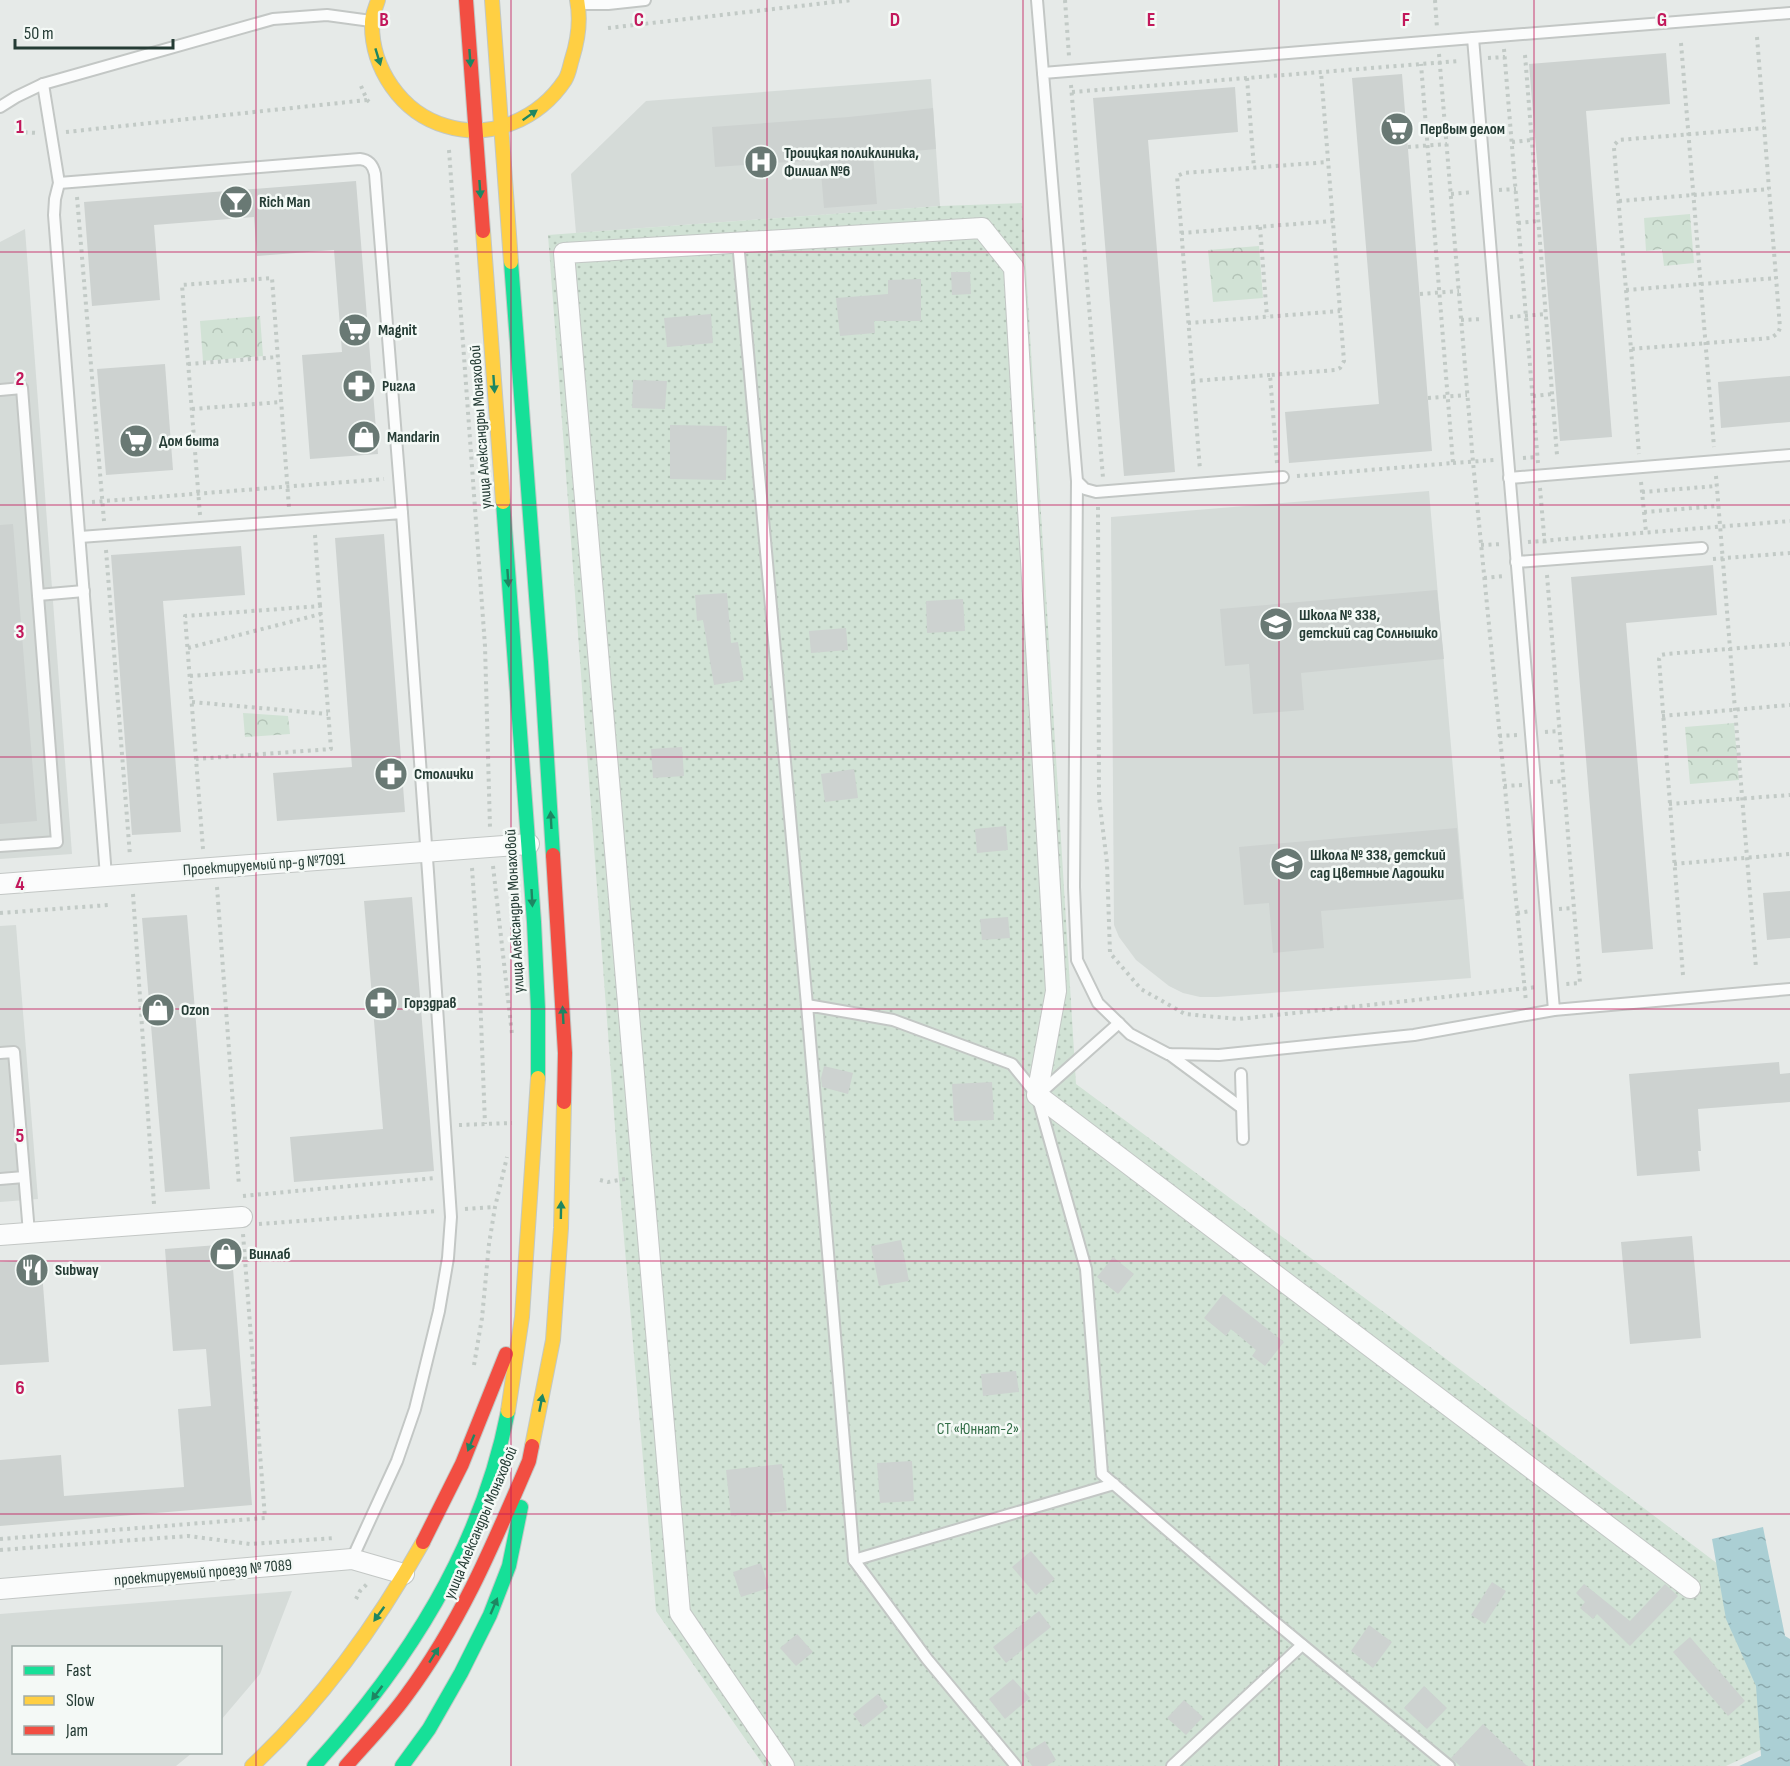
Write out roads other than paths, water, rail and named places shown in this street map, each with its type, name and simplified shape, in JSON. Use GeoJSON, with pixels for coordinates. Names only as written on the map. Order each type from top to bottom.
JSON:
{"type":"FeatureCollection","features":[{"type":"Feature","properties":{"kind":"main road"},"geometry":{"type":"LineString","coordinates":[[378,0],[372,21],[375,54],[387,82],[405,103],[428,120],[451,129],[475,131],[502,129],[522,120],[548,102],[566,78],[578,38],[577,2]]}},
{"type":"Feature","properties":{"kind":"main road","name":"улица Александры Монаховой"},"geometry":{"type":"LineString","coordinates":[[314,1766],[347,1731],[402,1658],[433,1610],[452,1573],[475,1521],[502,1438],[515,1379],[524,1310],[539,1057],[529,844],[466,0]]}},
{"type":"Feature","properties":{"kind":"main road","name":"улица Александры Монаховой"},"geometry":{"type":"LineString","coordinates":[[346,1766],[405,1698],[432,1659],[459,1615],[483,1568],[529,1461],[553,1340],[561,1228],[565,1053],[541,652],[492,0]]}},
{"type":"Feature","properties":{"kind":"main road"},"geometry":{"type":"LineString","coordinates":[[252,1766],[308,1710],[388,1602],[439,1513],[462,1464],[524,1310]]}},
{"type":"Feature","properties":{"kind":"main road"},"geometry":{"type":"LineString","coordinates":[[402,1766],[429,1729],[461,1673],[497,1599],[509,1566],[529,1461]]}},
{"type":"Feature","properties":{"kind":"street"},"geometry":{"type":"LineString","coordinates":[[784,1766],[680,1613],[564,253],[981,228],[1014,268],[1056,991],[1037,1095],[1690,1588]]}},
{"type":"Feature","properties":{"kind":"street","name":"Проектируемый пр-д №7091"},"geometry":{"type":"LineString","coordinates":[[0,884],[529,844]]}},
{"type":"Feature","properties":{"kind":"street"},"geometry":{"type":"LineString","coordinates":[[0,1235],[242,1217]]}},
{"type":"Feature","properties":{"kind":"street","name":"проектируемый проезд № 7089"},"geometry":{"type":"LineString","coordinates":[[0,1589],[352,1559],[404,1574]]}},
{"type":"Feature","properties":{"kind":"lane"},"geometry":{"type":"LineString","coordinates":[[577,2],[608,4],[645,0]]}},
{"type":"Feature","properties":{"kind":"lane"},"geometry":{"type":"LineString","coordinates":[[1037,0],[1077,481],[1074,875],[1077,960],[1098,1002],[1130,1034],[1168,1054],[1242,1108]]}},
{"type":"Feature","properties":{"kind":"lane"},"geometry":{"type":"LineString","coordinates":[[1043,73],[1790,13]]}},
{"type":"Feature","properties":{"kind":"lane"},"geometry":{"type":"LineString","coordinates":[[0,107],[43,84],[273,19],[327,15],[372,21]]}},
{"type":"Feature","properties":{"kind":"lane"},"geometry":{"type":"LineString","coordinates":[[1473,38],[1554,1010]]}},
{"type":"Feature","properties":{"kind":"lane"},"geometry":{"type":"LineString","coordinates":[[43,84],[59,183],[54,215],[106,876]]}},
{"type":"Feature","properties":{"kind":"lane"},"geometry":{"type":"LineString","coordinates":[[59,183],[360,159],[370,163],[375,174],[427,852],[451,1217],[440,1311],[415,1409],[400,1451],[352,1559]]}},
{"type":"Feature","properties":{"kind":"lane"},"geometry":{"type":"LineString","coordinates":[[738,243],[807,1005],[854,1560],[927,1659],[1016,1766]]}},
{"type":"Feature","properties":{"kind":"lane"},"geometry":{"type":"LineString","coordinates":[[0,390],[22,388],[57,842],[0,846]]}},
{"type":"Feature","properties":{"kind":"lane"},"geometry":{"type":"LineString","coordinates":[[1509,478],[1790,456]]}},
{"type":"Feature","properties":{"kind":"lane"},"geometry":{"type":"LineString","coordinates":[[1077,481],[1085,489],[1096,492],[1283,477]]}},
{"type":"Feature","properties":{"kind":"lane"},"geometry":{"type":"LineString","coordinates":[[80,537],[402,513]]}},
{"type":"Feature","properties":{"kind":"lane"},"geometry":{"type":"LineString","coordinates":[[1516,562],[1702,548]]}},
{"type":"Feature","properties":{"kind":"lane"},"geometry":{"type":"LineString","coordinates":[[38,595],[84,591]]}},
{"type":"Feature","properties":{"kind":"lane"},"geometry":{"type":"LineString","coordinates":[[1168,1054],[1219,1055],[1414,1035],[1554,1010],[1790,989]]}},
{"type":"Feature","properties":{"kind":"lane"},"geometry":{"type":"LineString","coordinates":[[807,1005],[892,1020],[1012,1064],[1037,1095],[1086,1269],[1102,1474],[1302,1645],[1449,1766]]}},
{"type":"Feature","properties":{"kind":"lane"},"geometry":{"type":"LineString","coordinates":[[1037,1095],[1119,1023]]}},
{"type":"Feature","properties":{"kind":"lane"},"geometry":{"type":"LineString","coordinates":[[0,1053],[14,1052],[29,1233]]}},
{"type":"Feature","properties":{"kind":"lane"},"geometry":{"type":"LineString","coordinates":[[1240,1074],[1243,1138]]}},
{"type":"Feature","properties":{"kind":"lane"},"geometry":{"type":"LineString","coordinates":[[0,1179],[24,1177]]}},
{"type":"Feature","properties":{"kind":"lane"},"geometry":{"type":"LineString","coordinates":[[854,1560],[1114,1484]]}},
{"type":"Feature","properties":{"kind":"lane"},"geometry":{"type":"LineString","coordinates":[[1172,1766],[1302,1645]]}},
{"type":"Feature","properties":{"kind":"water"},"geometry":{"type":"Polygon","coordinates":[[[1763,1527],[1785,1636],[1790,1639],[1790,1766],[1739,1766],[1761,1756],[1756,1686],[1726,1619],[1712,1539],[1763,1527]]]}},
{"type":"Feature","properties":{"kind":"place","name":"Первым делом"},"geometry":{"type":"Point","coordinates":[1397,129]}},
{"type":"Feature","properties":{"kind":"place","name":"Троицкая поликлиника, Филиал №6"},"geometry":{"type":"Point","coordinates":[761,162]}},
{"type":"Feature","properties":{"kind":"place","name":"Rich Man"},"geometry":{"type":"Point","coordinates":[236,202]}},
{"type":"Feature","properties":{"kind":"place","name":"Magnit"},"geometry":{"type":"Point","coordinates":[355,330]}},
{"type":"Feature","properties":{"kind":"place","name":"Ригла"},"geometry":{"type":"Point","coordinates":[359,386]}},
{"type":"Feature","properties":{"kind":"place","name":"Mandarin"},"geometry":{"type":"Point","coordinates":[364,437]}},
{"type":"Feature","properties":{"kind":"place","name":"Дом быта"},"geometry":{"type":"Point","coordinates":[136,441]}},
{"type":"Feature","properties":{"kind":"place","name":"Школа № 338, детский сад Солнышко"},"geometry":{"type":"Point","coordinates":[1276,624]}},
{"type":"Feature","properties":{"kind":"place","name":"Столички"},"geometry":{"type":"Point","coordinates":[391,774]}},
{"type":"Feature","properties":{"kind":"place","name":"Школа № 338, детский сад Цветные Ладошки"},"geometry":{"type":"Point","coordinates":[1287,864]}},
{"type":"Feature","properties":{"kind":"place","name":"Горздрав"},"geometry":{"type":"Point","coordinates":[381,1003]}},
{"type":"Feature","properties":{"kind":"place","name":"Ozon"},"geometry":{"type":"Point","coordinates":[158,1010]}},
{"type":"Feature","properties":{"kind":"place","name":"Винлаб"},"geometry":{"type":"Point","coordinates":[226,1254]}},
{"type":"Feature","properties":{"kind":"place","name":"Subway"},"geometry":{"type":"Point","coordinates":[32,1270]}},
{"type":"Feature","properties":{"kind":"park label","name":"СТ «Юннат-2»"},"geometry":{"type":"Point","coordinates":[978,1429]}}]}
